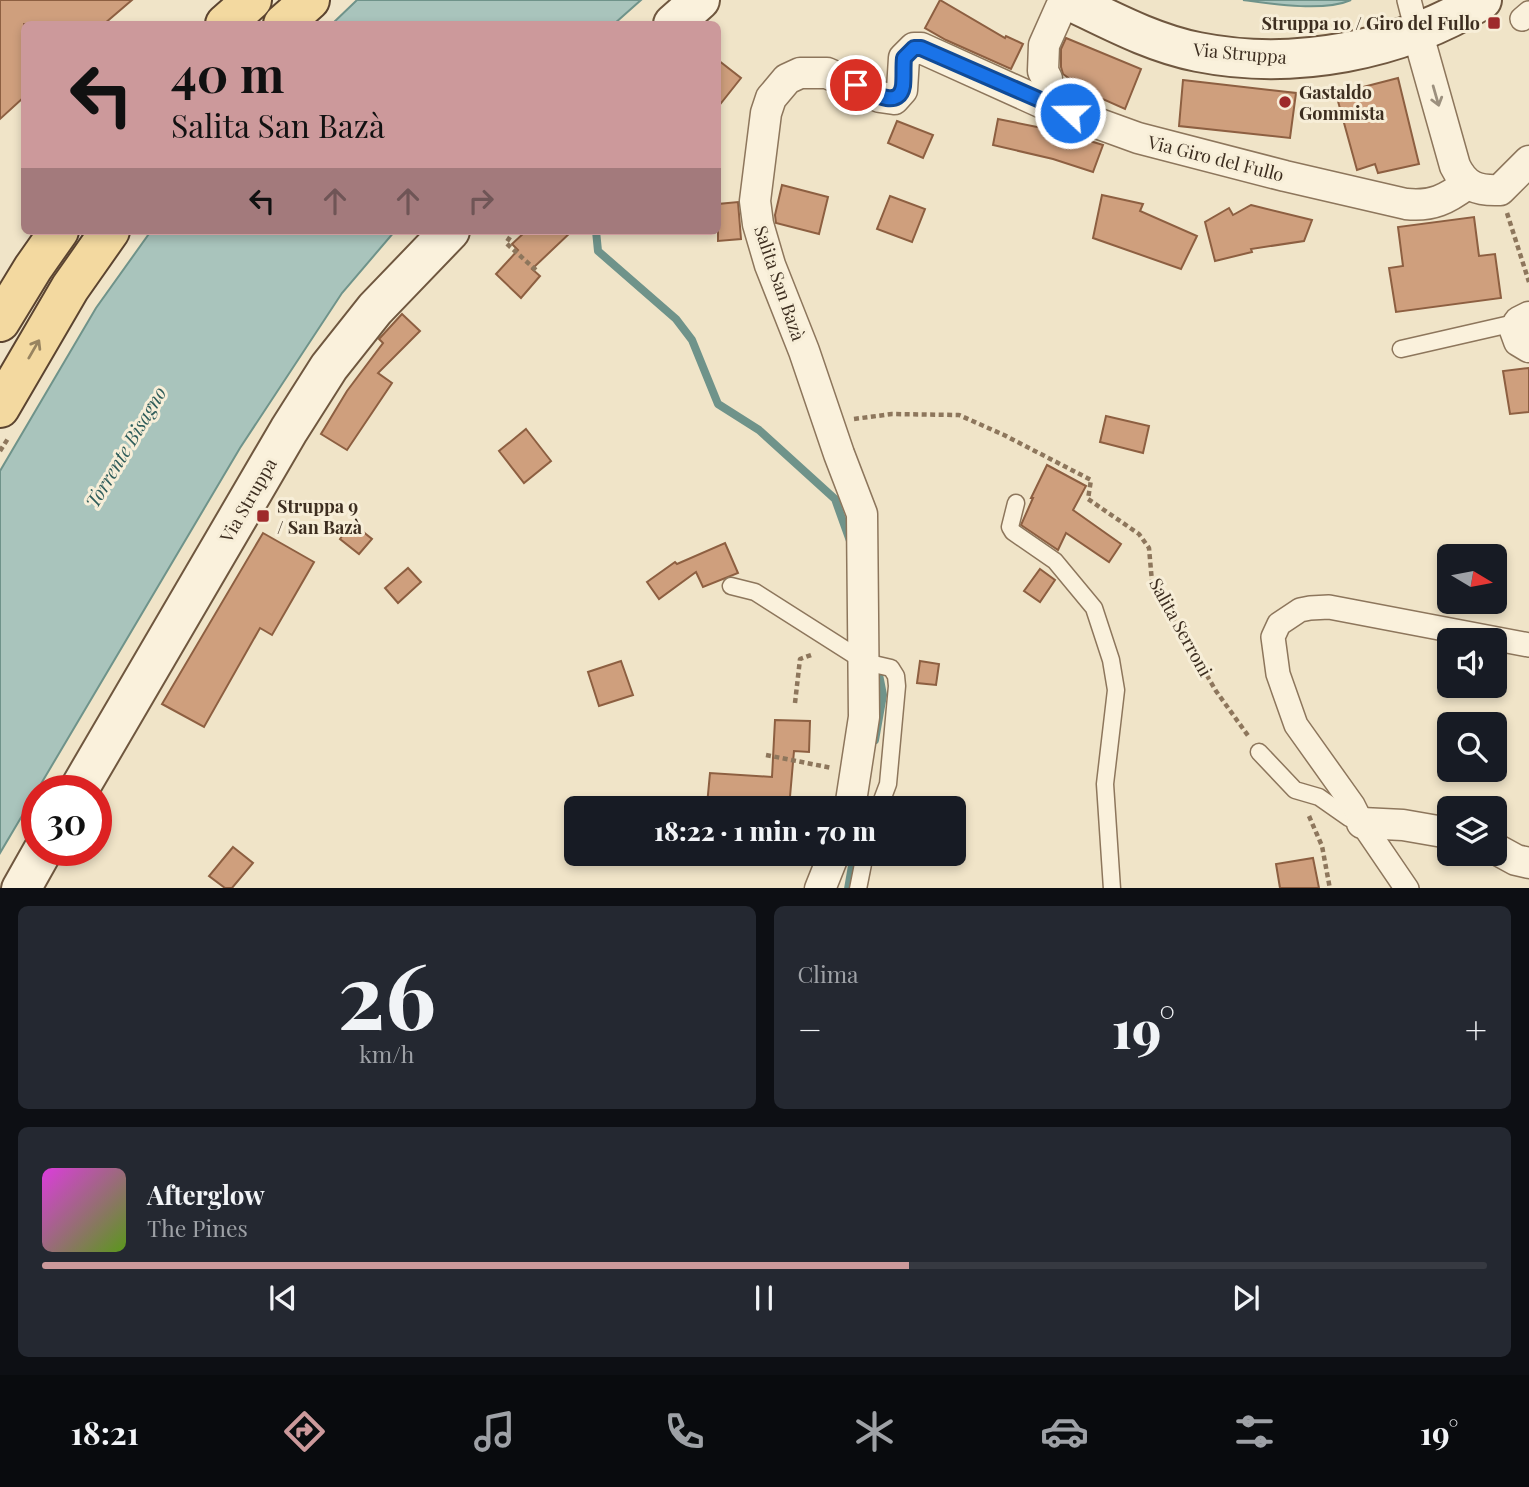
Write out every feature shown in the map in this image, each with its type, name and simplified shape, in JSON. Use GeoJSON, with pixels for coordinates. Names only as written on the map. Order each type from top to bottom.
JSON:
{"type":"FeatureCollection","features":[{"type":"Feature","properties":{"kind":"main road"},"geometry":{"type":"LineString","coordinates":[[228,21],[252,0]]}},
{"type":"Feature","properties":{"kind":"main road"},"geometry":{"type":"LineString","coordinates":[[286,21],[310,0]]}},
{"type":"Feature","properties":{"kind":"main road"},"geometry":{"type":"LineString","coordinates":[[676,21],[700,0]]}},
{"type":"Feature","properties":{"kind":"main road","name":"Via Struppa"},"geometry":{"type":"LineString","coordinates":[[1066,0],[1147,37],[1198,52],[1296,59],[1368,48],[1413,15],[1465,11],[1482,0]]}},
{"type":"Feature","properties":{"kind":"main road"},"geometry":{"type":"LineString","coordinates":[[0,322],[56,235]]}},
{"type":"Feature","properties":{"kind":"main road"},"geometry":{"type":"LineString","coordinates":[[0,408],[70,288],[107,235]]}},
{"type":"Feature","properties":{"kind":"main road","name":"Via Struppa"},"geometry":{"type":"LineString","coordinates":[[87,775],[289,430],[329,367],[375,309],[446,235]]}},
{"type":"Feature","properties":{"kind":"main road"},"geometry":{"type":"LineString","coordinates":[[21,888],[34,866]]}},
{"type":"Feature","properties":{"kind":"street"},"geometry":{"type":"LineString","coordinates":[[1047,105],[1047,79],[1042,71],[1044,45],[1066,0]]}},
{"type":"Feature","properties":{"kind":"street"},"geometry":{"type":"LineString","coordinates":[[1413,15],[1460,177],[1467,184],[1482,191],[1500,190],[1529,161]]}},
{"type":"Feature","properties":{"kind":"street","name":"Salita San Bazà"},"geometry":{"type":"LineString","coordinates":[[852,796],[864,716],[862,514],[770,265],[758,224],[755,201],[766,113],[771,98],[787,79],[800,73],[827,73],[880,97],[894,99],[902,90],[903,65],[908,51],[914,48],[929,50]]}},
{"type":"Feature","properties":{"kind":"street","name":"Via Giro del Fullo"},"geometry":{"type":"LineString","coordinates":[[929,50],[1047,105],[1138,138],[1389,201],[1422,206],[1434,204],[1467,184]]}},
{"type":"Feature","properties":{"kind":"street"},"geometry":{"type":"LineString","coordinates":[[1401,886],[1353,805],[1296,725],[1278,674],[1274,652],[1273,638],[1279,624],[1300,610],[1329,607],[1529,645]]}},
{"type":"Feature","properties":{"kind":"street"},"geometry":{"type":"LineString","coordinates":[[1362,823],[1403,825],[1437,831]]}},
{"type":"Feature","properties":{"kind":"street"},"geometry":{"type":"LineString","coordinates":[[1507,855],[1529,863]]}},
{"type":"Feature","properties":{"kind":"street"},"geometry":{"type":"LineString","coordinates":[[820,888],[829,866]]}},
{"type":"Feature","properties":{"kind":"lane"},"geometry":{"type":"LineString","coordinates":[[1401,349],[1526,329]]}},
{"type":"Feature","properties":{"kind":"lane"},"geometry":{"type":"LineString","coordinates":[[1016,503],[1010,527],[1013,533],[1055,561],[1094,608],[1111,660],[1116,690],[1105,784],[1112,888]]}},
{"type":"Feature","properties":{"kind":"lane"},"geometry":{"type":"LineString","coordinates":[[731,586],[755,592],[865,662],[891,668],[896,676],[897,686],[888,784],[884,796]]}},
{"type":"Feature","properties":{"kind":"lane"},"geometry":{"type":"LineString","coordinates":[[1259,752],[1295,790],[1319,797],[1349,818],[1362,823]]}},
{"type":"Feature","properties":{"kind":"lane"},"geometry":{"type":"LineString","coordinates":[[858,888],[863,866]]}},
{"type":"Feature","properties":{"kind":"path"},"geometry":{"type":"LineString","coordinates":[[1500,190],[1529,282]]}},
{"type":"Feature","properties":{"kind":"path"},"geometry":{"type":"LineString","coordinates":[[509,235],[511,238],[506,243],[537,271]]}},
{"type":"Feature","properties":{"kind":"path","name":"Salita Serroni"},"geometry":{"type":"LineString","coordinates":[[839,454],[846,448],[842,420],[892,414],[959,415],[1091,480],[1087,499],[1139,534],[1145,541],[1149,548],[1152,582],[1216,691],[1259,752]]}},
{"type":"Feature","properties":{"kind":"path"},"geometry":{"type":"LineString","coordinates":[[795,703],[800,659],[814,653],[824,654]]}},
{"type":"Feature","properties":{"kind":"path"},"geometry":{"type":"LineString","coordinates":[[766,755],[857,774]]}},
{"type":"Feature","properties":{"kind":"path"},"geometry":{"type":"LineString","coordinates":[[1295,790],[1322,846],[1330,888]]}},
{"type":"Feature","properties":{"kind":"water"},"geometry":{"type":"Polygon","coordinates":[[[357,0],[641,0],[617,21],[335,21],[357,0]]]}},
{"type":"Feature","properties":{"kind":"water"},"geometry":{"type":"Polygon","coordinates":[[[1243,0],[1351,0],[1340,4],[1313,6],[1243,0]]]}},
{"type":"Feature","properties":{"kind":"water","name":"Torrente Bisagno"},"geometry":{"type":"Polygon","coordinates":[[[148,235],[392,235],[342,293],[240,448],[46,775],[21,775],[21,818],[0,853],[0,471],[96,308],[148,235]]]}},
{"type":"Feature","properties":{"kind":"building"},"geometry":{"type":"Polygon","coordinates":[[[0,0],[132,0],[108,21],[21,21],[21,100],[0,119],[0,0]]]}},
{"type":"Feature","properties":{"kind":"building"},"geometry":{"type":"Polygon","coordinates":[[[940,0],[1005,38],[1006,36],[1023,44],[1011,69],[925,28],[940,0]]]}},
{"type":"Feature","properties":{"kind":"building"},"geometry":{"type":"Polygon","coordinates":[[[1066,38],[1141,69],[1125,109],[1089,93],[1063,74],[1061,49],[1066,38]]]}},
{"type":"Feature","properties":{"kind":"building"},"geometry":{"type":"Polygon","coordinates":[[[721,62],[741,78],[721,103],[721,62]]]}},
{"type":"Feature","properties":{"kind":"building"},"geometry":{"type":"Polygon","coordinates":[[[1398,78],[1419,164],[1378,173],[1375,164],[1357,170],[1336,94],[1398,78]]]}},
{"type":"Feature","properties":{"kind":"building"},"geometry":{"type":"Polygon","coordinates":[[[1183,80],[1296,93],[1290,138],[1179,126],[1183,80]]]}},
{"type":"Feature","properties":{"kind":"building"},"geometry":{"type":"Polygon","coordinates":[[[998,119],[1057,131],[1103,145],[1093,172],[1053,159],[993,145],[998,119]]]}},
{"type":"Feature","properties":{"kind":"building"},"geometry":{"type":"Polygon","coordinates":[[[897,121],[933,135],[923,158],[888,143],[897,121]]]}},
{"type":"Feature","properties":{"kind":"building"},"geometry":{"type":"Polygon","coordinates":[[[782,185],[828,197],[819,234],[776,223],[775,215],[782,185]]]}},
{"type":"Feature","properties":{"kind":"building"},"geometry":{"type":"Polygon","coordinates":[[[1102,195],[1143,204],[1140,211],[1197,236],[1181,269],[1093,238],[1102,195]]]}},
{"type":"Feature","properties":{"kind":"building"},"geometry":{"type":"Polygon","coordinates":[[[890,196],[925,209],[912,242],[877,229],[890,196]]]}},
{"type":"Feature","properties":{"kind":"building"},"geometry":{"type":"Polygon","coordinates":[[[738,202],[741,239],[718,241],[718,235],[721,235],[721,204],[738,202]]]}},
{"type":"Feature","properties":{"kind":"building"},"geometry":{"type":"Polygon","coordinates":[[[1251,205],[1312,220],[1304,241],[1251,249],[1252,252],[1215,261],[1205,222],[1229,208],[1233,215],[1251,205]]]}},
{"type":"Feature","properties":{"kind":"building"},"geometry":{"type":"Polygon","coordinates":[[[1474,217],[1479,256],[1495,254],[1501,298],[1396,312],[1389,268],[1403,266],[1398,227],[1474,217]]]}},
{"type":"Feature","properties":{"kind":"building"},"geometry":{"type":"Polygon","coordinates":[[[522,235],[568,235],[532,269],[540,276],[521,298],[496,274],[518,250],[512,244],[522,235]]]}},
{"type":"Feature","properties":{"kind":"building"},"geometry":{"type":"Polygon","coordinates":[[[402,314],[420,331],[378,373],[392,383],[347,450],[321,434],[347,391],[383,343],[379,339],[402,314]]]}},
{"type":"Feature","properties":{"kind":"building"},"geometry":{"type":"Polygon","coordinates":[[[1529,368],[1529,412],[1510,414],[1503,371],[1529,368]]]}},
{"type":"Feature","properties":{"kind":"building"},"geometry":{"type":"Polygon","coordinates":[[[1106,416],[1149,426],[1143,453],[1100,442],[1106,416]]]}},
{"type":"Feature","properties":{"kind":"building"},"geometry":{"type":"Polygon","coordinates":[[[526,429],[551,461],[524,483],[499,451],[526,429]]]}},
{"type":"Feature","properties":{"kind":"building"},"geometry":{"type":"Polygon","coordinates":[[[1047,465],[1086,486],[1073,510],[1121,544],[1109,562],[1066,533],[1058,550],[1021,525],[1047,465]]]}},
{"type":"Feature","properties":{"kind":"building"},"geometry":{"type":"Polygon","coordinates":[[[352,523],[372,539],[359,554],[340,539],[352,523]]]}},
{"type":"Feature","properties":{"kind":"building"},"geometry":{"type":"Polygon","coordinates":[[[263,533],[314,562],[272,635],[260,628],[204,727],[162,704],[263,533]]]}},
{"type":"Feature","properties":{"kind":"building"},"geometry":{"type":"Polygon","coordinates":[[[725,543],[738,573],[703,587],[696,572],[659,599],[647,582],[675,562],[677,564],[725,543]]]}},
{"type":"Feature","properties":{"kind":"building"},"geometry":{"type":"Polygon","coordinates":[[[408,568],[421,582],[398,603],[385,588],[408,568]]]}},
{"type":"Feature","properties":{"kind":"building"},"geometry":{"type":"Polygon","coordinates":[[[1040,569],[1055,580],[1040,602],[1024,591],[1040,569]]]}},
{"type":"Feature","properties":{"kind":"building"},"geometry":{"type":"Polygon","coordinates":[[[621,661],[633,695],[599,706],[588,672],[621,661]]]}},
{"type":"Feature","properties":{"kind":"building"},"geometry":{"type":"Polygon","coordinates":[[[920,661],[939,664],[936,685],[917,683],[920,661]]]}},
{"type":"Feature","properties":{"kind":"building"},"geometry":{"type":"Polygon","coordinates":[[[775,720],[810,721],[809,752],[794,751],[790,796],[708,796],[710,773],[772,777],[775,720]]]}},
{"type":"Feature","properties":{"kind":"building"},"geometry":{"type":"Polygon","coordinates":[[[233,847],[253,863],[232,888],[225,888],[209,876],[233,847]]]}},
{"type":"Feature","properties":{"kind":"building"},"geometry":{"type":"Polygon","coordinates":[[[1313,858],[1319,888],[1280,888],[1276,864],[1313,858]]]}},
{"type":"Feature","properties":{"kind":"waterway"},"geometry":{"type":"LineString","coordinates":[[596,235],[598,251],[676,319],[692,340],[718,404],[759,430],[835,499],[850,541]]}},
{"type":"Feature","properties":{"kind":"waterway"},"geometry":{"type":"LineString","coordinates":[[875,740],[883,695],[877,664]]}},
{"type":"Feature","properties":{"kind":"waterway"},"geometry":{"type":"LineString","coordinates":[[848,888],[852,866]]}},
{"type":"Feature","properties":{"kind":"place","name":"Struppa 10 / Giro del Fullo"},"geometry":{"type":"Point","coordinates":[1494,23]}},
{"type":"Feature","properties":{"kind":"place","name":"Gastaldo Gommista"},"geometry":{"type":"Point","coordinates":[1285,102]}},
{"type":"Feature","properties":{"kind":"place","name":"Struppa 9 / San Bazà"},"geometry":{"type":"Point","coordinates":[263,516]}},
{"type":"Feature","properties":{"kind":"route"},"geometry":{"type":"LineString","coordinates":[[856,85],[880,97],[894,99],[902,90],[904,58],[908,51],[921,48],[1070,113]]}}]}
